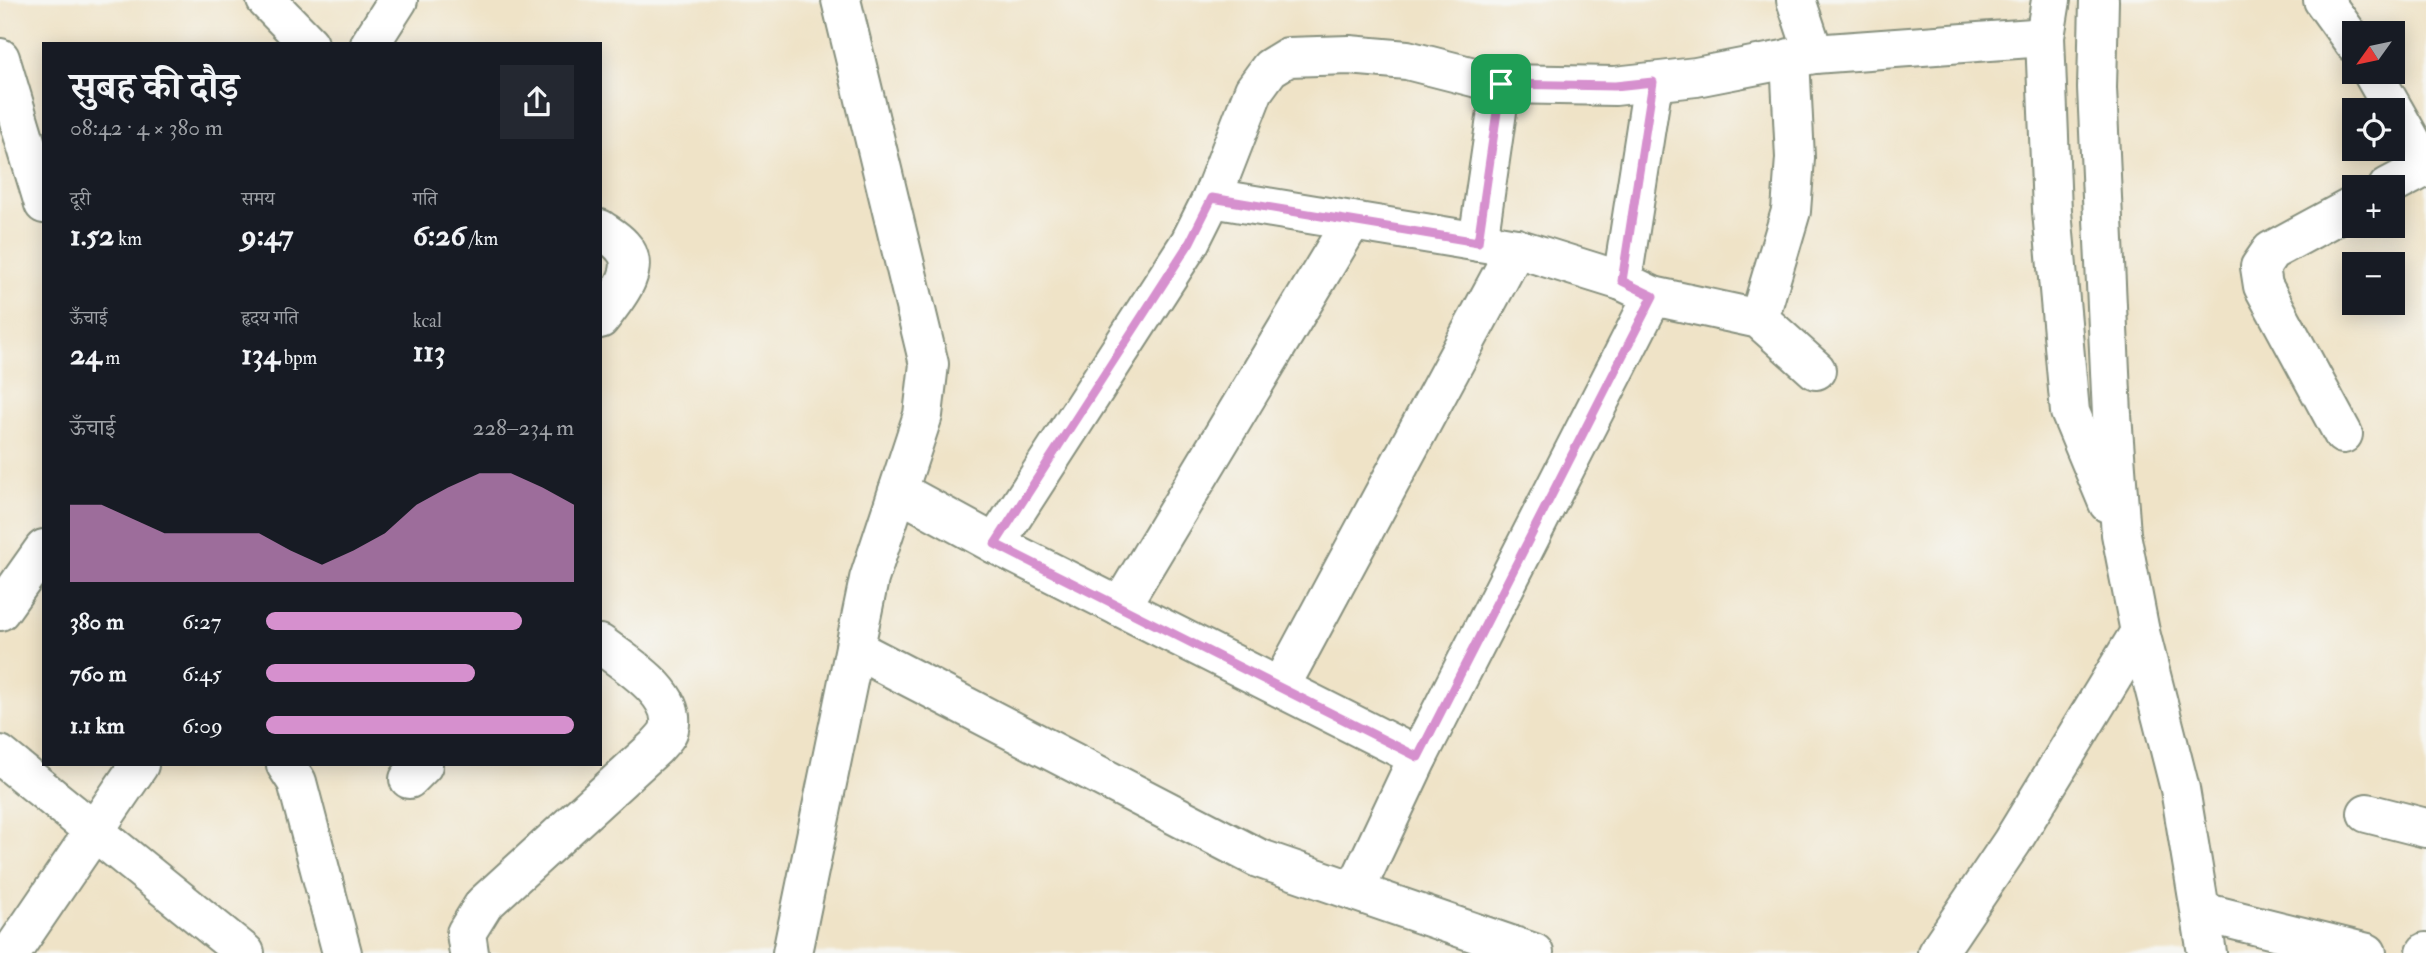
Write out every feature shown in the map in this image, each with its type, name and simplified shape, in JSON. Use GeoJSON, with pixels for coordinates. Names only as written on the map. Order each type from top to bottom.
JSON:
{"type":"FeatureCollection","features":[{"type":"Feature","properties":{"kind":"street"},"geometry":{"type":"LineString","coordinates":[[267,0],[307,42]]}},
{"type":"Feature","properties":{"kind":"street"},"geometry":{"type":"LineString","coordinates":[[371,42],[398,0]]}},
{"type":"Feature","properties":{"kind":"street"},"geometry":{"type":"LineString","coordinates":[[790,951],[869,579],[923,415],[929,364],[841,0]]}},
{"type":"Feature","properties":{"kind":"street"},"geometry":{"type":"LineString","coordinates":[[1759,319],[1791,211],[1802,56],[1796,0]]}},
{"type":"Feature","properties":{"kind":"street"},"geometry":{"type":"LineString","coordinates":[[2051,0],[2045,37],[2052,211],[2070,412],[2122,534]]}},
{"type":"Feature","properties":{"kind":"street"},"geometry":{"type":"LineString","coordinates":[[2099,0],[2097,88],[2112,415],[2122,534],[2140,632],[2180,789],[2207,953]]}},
{"type":"Feature","properties":{"kind":"street"},"geometry":{"type":"LineString","coordinates":[[2323,0],[2342,26]]}},
{"type":"Feature","properties":{"kind":"street"},"geometry":{"type":"LineString","coordinates":[[995,544],[1190,242],[1212,198],[1254,90],[1270,68],[1288,57],[1349,54],[1407,60],[1501,84],[1615,86],[1696,77],[1802,56],[2045,37]]}},
{"type":"Feature","properties":{"kind":"street"},"geometry":{"type":"LineString","coordinates":[[0,58],[42,197]]}},
{"type":"Feature","properties":{"kind":"street"},"geometry":{"type":"LineString","coordinates":[[1355,891],[1637,289],[1653,82]]}},
{"type":"Feature","properties":{"kind":"street"},"geometry":{"type":"LineString","coordinates":[[1478,242],[1501,84]]}},
{"type":"Feature","properties":{"kind":"street"},"geometry":{"type":"LineString","coordinates":[[2379,84],[2426,167],[2405,178]]}},
{"type":"Feature","properties":{"kind":"street"},"geometry":{"type":"LineString","coordinates":[[1212,198],[1516,248],[1637,289],[1759,319],[1816,370]]}},
{"type":"Feature","properties":{"kind":"street"},"geometry":{"type":"LineString","coordinates":[[2342,213],[2271,251],[2260,267],[2263,286],[2343,433]]}},
{"type":"Feature","properties":{"kind":"street"},"geometry":{"type":"LineString","coordinates":[[1121,607],[1352,221]]}},
{"type":"Feature","properties":{"kind":"street"},"geometry":{"type":"LineString","coordinates":[[602,230],[625,247],[630,266],[625,286],[602,315]]}},
{"type":"Feature","properties":{"kind":"street"},"geometry":{"type":"LineString","coordinates":[[1280,687],[1516,248]]}},
{"type":"Feature","properties":{"kind":"street"},"geometry":{"type":"LineString","coordinates":[[898,491],[995,544],[1418,757]]}},
{"type":"Feature","properties":{"kind":"street"},"geometry":{"type":"LineString","coordinates":[[0,611],[42,552]]}},
{"type":"Feature","properties":{"kind":"street"},"geometry":{"type":"LineString","coordinates":[[1937,953],[2012,842],[2140,632]]}},
{"type":"Feature","properties":{"kind":"street"},"geometry":{"type":"LineString","coordinates":[[469,953],[466,933],[484,904],[656,747],[669,729],[668,709],[653,685],[602,646]]}},
{"type":"Feature","properties":{"kind":"street"},"geometry":{"type":"LineString","coordinates":[[855,649],[1258,858],[1534,953]]}},
{"type":"Feature","properties":{"kind":"street"},"geometry":{"type":"LineString","coordinates":[[0,755],[245,953]]}},
{"type":"Feature","properties":{"kind":"street"},"geometry":{"type":"LineString","coordinates":[[11,953],[138,766]]}},
{"type":"Feature","properties":{"kind":"street"},"geometry":{"type":"LineString","coordinates":[[287,766],[297,782],[342,953]]}},
{"type":"Feature","properties":{"kind":"street"},"geometry":{"type":"LineString","coordinates":[[2367,813],[2426,828]]}},
{"type":"Feature","properties":{"kind":"street"},"geometry":{"type":"LineString","coordinates":[[2202,912],[2367,953]]}},
{"type":"Feature","properties":{"kind":"route"},"geometry":{"type":"LineString","coordinates":[[1653,82],[1622,281],[1653,296],[1418,757],[995,544],[1190,242],[1212,198],[1478,242],[1501,84],[1615,86],[1653,82]]}}]}
